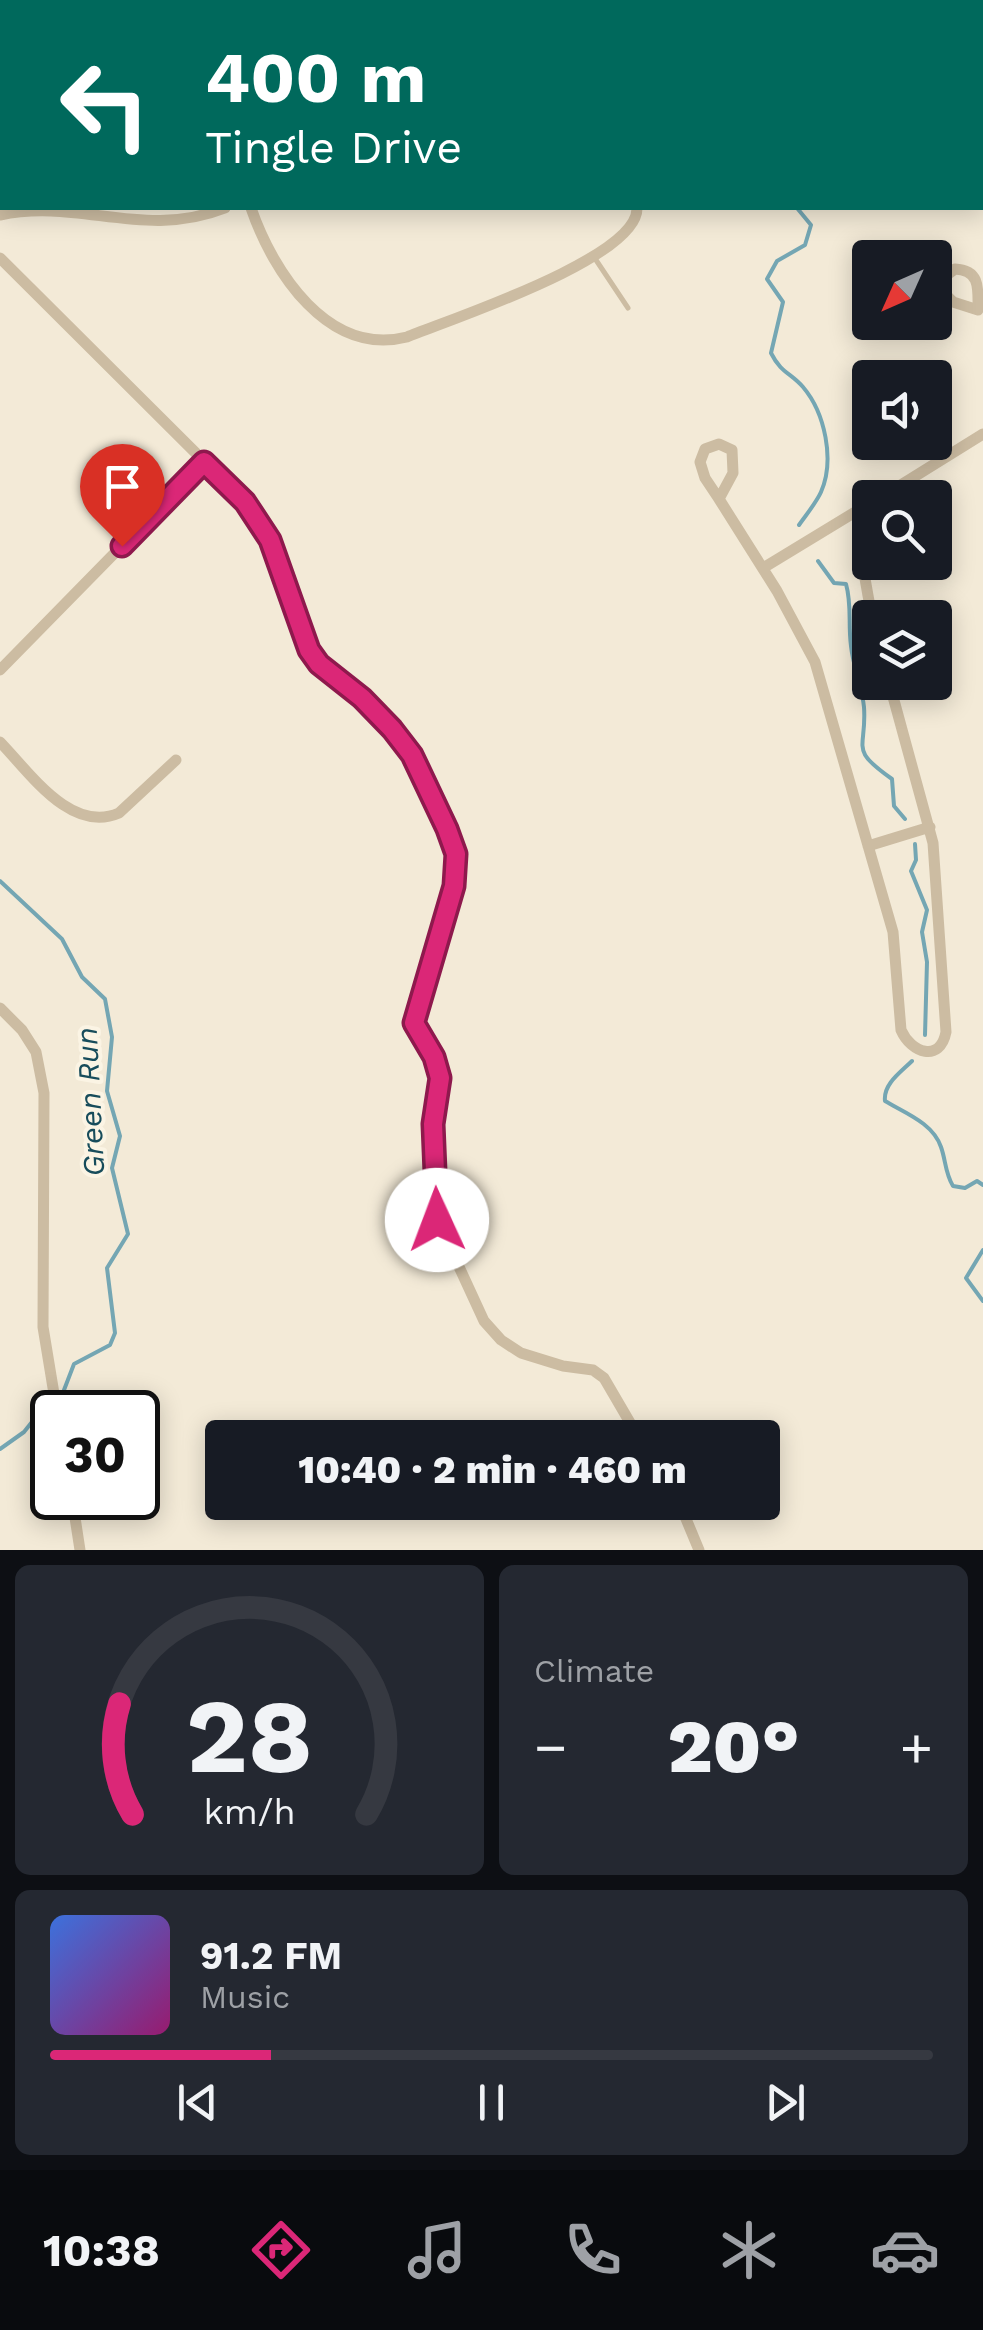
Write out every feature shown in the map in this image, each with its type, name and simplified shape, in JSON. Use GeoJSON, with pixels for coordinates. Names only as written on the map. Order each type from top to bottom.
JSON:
{"type":"FeatureCollection","features":[{"type":"Feature","properties":{"kind":"street"},"geometry":{"type":"LineString","coordinates":[[0,215],[32,210]]}},
{"type":"Feature","properties":{"kind":"street"},"geometry":{"type":"LineString","coordinates":[[46,210],[132,222],[173,221],[217,210]]}},
{"type":"Feature","properties":{"kind":"street"},"geometry":{"type":"LineString","coordinates":[[252,210],[276,263],[295,290],[334,325],[378,342],[407,337],[518,293],[594,256],[627,231],[634,223],[637,210]]}},
{"type":"Feature","properties":{"kind":"street"},"geometry":{"type":"LineString","coordinates":[[0,258],[245,502],[270,540],[302,635],[319,664],[388,723],[412,755],[456,854],[445,926],[414,1023],[434,1057],[440,1078],[433,1124],[437,1220],[484,1321],[501,1340],[541,1361],[594,1370],[604,1378],[628,1420]]}},
{"type":"Feature","properties":{"kind":"street"},"geometry":{"type":"LineString","coordinates":[[909,480],[983,434]]}},
{"type":"Feature","properties":{"kind":"street"},"geometry":{"type":"LineString","coordinates":[[0,670],[204,462]]}},
{"type":"Feature","properties":{"kind":"street"},"geometry":{"type":"LineString","coordinates":[[719,499],[763,568],[814,662],[896,947],[901,1030],[907,1042],[927,1054],[941,1046],[946,1032],[930,827],[895,700]]}},
{"type":"Feature","properties":{"kind":"street"},"geometry":{"type":"LineString","coordinates":[[763,568],[852,514]]}},
{"type":"Feature","properties":{"kind":"street"},"geometry":{"type":"LineString","coordinates":[[0,742],[64,805],[87,818],[109,818],[120,813],[176,760]]}},
{"type":"Feature","properties":{"kind":"street"},"geometry":{"type":"LineString","coordinates":[[868,846],[930,827]]}},
{"type":"Feature","properties":{"kind":"street"},"geometry":{"type":"LineString","coordinates":[[0,1008],[22,1030],[36,1052],[44,1093],[43,1326],[53,1390]]}},
{"type":"Feature","properties":{"kind":"street"},"geometry":{"type":"LineString","coordinates":[[75,1520],[80,1550]]}},
{"type":"Feature","properties":{"kind":"street"},"geometry":{"type":"LineString","coordinates":[[686,1520],[698,1550]]}},
{"type":"Feature","properties":{"kind":"lane"},"geometry":{"type":"LineString","coordinates":[[594,256],[628,308]]}},
{"type":"Feature","properties":{"kind":"waterway"},"geometry":{"type":"LineString","coordinates":[[799,210],[811,225],[805,245],[777,261],[767,279],[783,302],[771,353],[811,398],[826,437],[825,479],[819,496],[799,525]]}},
{"type":"Feature","properties":{"kind":"waterway"},"geometry":{"type":"LineString","coordinates":[[818,561],[834,583],[846,584],[852,654],[864,707],[863,747],[869,761],[892,779],[894,806],[905,819]]}},
{"type":"Feature","properties":{"kind":"waterway"},"geometry":{"type":"LineString","coordinates":[[915,844],[916,860],[911,871],[927,910],[922,932],[927,962],[925,1035]]}},
{"type":"Feature","properties":{"kind":"waterway","name":"Green Run"},"geometry":{"type":"LineString","coordinates":[[0,881],[62,939],[82,977],[105,999],[112,1037],[107,1091],[120,1136],[112,1168],[128,1234],[107,1268],[115,1333],[110,1345],[74,1364],[64,1390]]}},
{"type":"Feature","properties":{"kind":"waterway"},"geometry":{"type":"LineString","coordinates":[[912,1061],[890,1084],[885,1101],[932,1131],[953,1186],[965,1188],[977,1181],[983,1185]]}},
{"type":"Feature","properties":{"kind":"waterway"},"geometry":{"type":"LineString","coordinates":[[983,1250],[966,1278],[983,1301]]}},
{"type":"Feature","properties":{"kind":"waterway","name":"Green Run"},"geometry":{"type":"LineString","coordinates":[[0,1449],[30,1424]]}},
{"type":"Feature","properties":{"kind":"route"},"geometry":{"type":"LineString","coordinates":[[122,546],[204,462],[245,502],[270,540],[309,650],[319,664],[388,723],[412,755],[430,791],[456,854],[445,926],[414,1023],[434,1057],[440,1078],[433,1124],[437,1220]]}}]}
